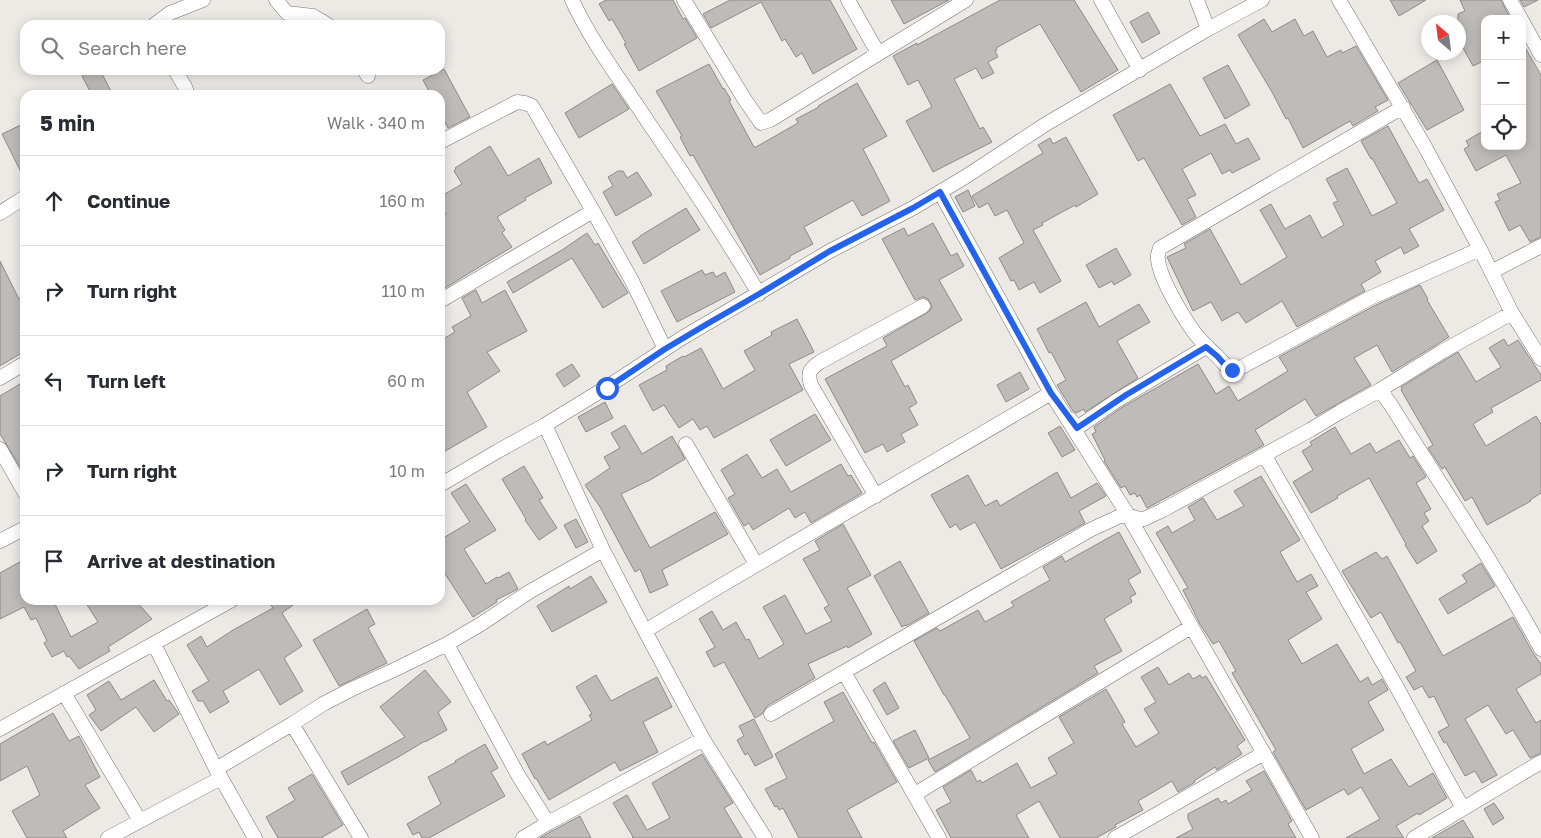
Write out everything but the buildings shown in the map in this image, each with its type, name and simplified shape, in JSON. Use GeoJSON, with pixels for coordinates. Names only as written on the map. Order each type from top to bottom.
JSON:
{"type":"FeatureCollection","features":[{"type":"Feature","properties":{"kind":"street"},"geometry":{"type":"LineString","coordinates":[[161,20],[170,14],[204,0]]}},
{"type":"Feature","properties":{"kind":"street"},"geometry":{"type":"LineString","coordinates":[[276,0],[287,13],[313,16],[320,20]]}},
{"type":"Feature","properties":{"kind":"street"},"geometry":{"type":"LineString","coordinates":[[572,0],[588,33],[696,194],[759,294]]}},
{"type":"Feature","properties":{"kind":"street"},"geometry":{"type":"LineString","coordinates":[[684,0],[761,123],[770,120],[966,0]]}},
{"type":"Feature","properties":{"kind":"street"},"geometry":{"type":"LineString","coordinates":[[848,0],[878,53]]}},
{"type":"Feature","properties":{"kind":"street"},"geometry":{"type":"LineString","coordinates":[[1101,0],[1140,70]]}},
{"type":"Feature","properties":{"kind":"street"},"geometry":{"type":"LineString","coordinates":[[1197,0],[1208,29]]}},
{"type":"Feature","properties":{"kind":"street"},"geometry":{"type":"LineString","coordinates":[[445,483],[546,425],[607,388],[665,349],[830,251],[913,208],[1046,124],[1208,29],[1262,0]]}},
{"type":"Feature","properties":{"kind":"street"},"geometry":{"type":"LineString","coordinates":[[1339,0],[1403,107],[1480,248],[1512,313],[1541,359]]}},
{"type":"Feature","properties":{"kind":"street"},"geometry":{"type":"LineString","coordinates":[[1510,0],[1518,15]]}},
{"type":"Feature","properties":{"kind":"street"},"geometry":{"type":"LineString","coordinates":[[1526,29],[1541,55]]}},
{"type":"Feature","properties":{"kind":"street"},"geometry":{"type":"LineString","coordinates":[[178,75],[187,90]]}},
{"type":"Feature","properties":{"kind":"street"},"geometry":{"type":"LineString","coordinates":[[445,139],[517,102],[525,102],[532,106],[632,281],[665,349]]}},
{"type":"Feature","properties":{"kind":"street"},"geometry":{"type":"LineString","coordinates":[[1403,107],[1160,248],[1158,259],[1161,272],[1187,321],[1206,347],[1229,369],[1236,370],[1370,298],[1480,248]]}},
{"type":"Feature","properties":{"kind":"street"},"geometry":{"type":"LineString","coordinates":[[940,192],[1051,393],[1128,515],[1312,838]]}},
{"type":"Feature","properties":{"kind":"street"},"geometry":{"type":"LineString","coordinates":[[0,213],[20,200]]}},
{"type":"Feature","properties":{"kind":"street"},"geometry":{"type":"LineString","coordinates":[[445,298],[593,211]]}},
{"type":"Feature","properties":{"kind":"street"},"geometry":{"type":"LineString","coordinates":[[1491,272],[1541,246]]}},
{"type":"Feature","properties":{"kind":"street"},"geometry":{"type":"LineString","coordinates":[[876,496],[811,385],[808,376],[811,370],[820,362],[923,306]]}},
{"type":"Feature","properties":{"kind":"street"},"geometry":{"type":"LineString","coordinates":[[771,714],[1090,530],[1113,519],[1128,515],[1144,519],[1151,516],[1265,456],[1380,390],[1443,351],[1512,313]]}},
{"type":"Feature","properties":{"kind":"street"},"geometry":{"type":"LineString","coordinates":[[1051,393],[1077,428],[1126,395],[1206,347]]}},
{"type":"Feature","properties":{"kind":"street"},"geometry":{"type":"LineString","coordinates":[[0,378],[20,367]]}},
{"type":"Feature","properties":{"kind":"street"},"geometry":{"type":"LineString","coordinates":[[1380,390],[1510,595],[1541,649]]}},
{"type":"Feature","properties":{"kind":"street"},"geometry":{"type":"LineString","coordinates":[[645,631],[756,564],[1051,393]]}},
{"type":"Feature","properties":{"kind":"street"},"geometry":{"type":"LineString","coordinates":[[546,425],[603,550],[645,631],[703,738],[764,838]]}},
{"type":"Feature","properties":{"kind":"street"},"geometry":{"type":"LineString","coordinates":[[686,444],[756,564]]}},
{"type":"Feature","properties":{"kind":"street"},"geometry":{"type":"LineString","coordinates":[[0,449],[20,484]]}},
{"type":"Feature","properties":{"kind":"street"},"geometry":{"type":"LineString","coordinates":[[1265,456],[1384,664],[1463,808]]}},
{"type":"Feature","properties":{"kind":"street"},"geometry":{"type":"LineString","coordinates":[[0,541],[20,531]]}},
{"type":"Feature","properties":{"kind":"street"},"geometry":{"type":"LineString","coordinates":[[108,838],[218,774],[323,704],[447,644],[529,592],[603,550]]}},
{"type":"Feature","properties":{"kind":"street"},"geometry":{"type":"LineString","coordinates":[[0,729],[223,605]]}},
{"type":"Feature","properties":{"kind":"street"},"geometry":{"type":"LineString","coordinates":[[915,794],[1191,627]]}},
{"type":"Feature","properties":{"kind":"street"},"geometry":{"type":"LineString","coordinates":[[154,644],[218,774],[255,838]]}},
{"type":"Feature","properties":{"kind":"street"},"geometry":{"type":"LineString","coordinates":[[447,644],[518,775],[548,823]]}},
{"type":"Feature","properties":{"kind":"street"},"geometry":{"type":"LineString","coordinates":[[844,672],[939,838]]}},
{"type":"Feature","properties":{"kind":"street"},"geometry":{"type":"LineString","coordinates":[[64,693],[140,821]]}},
{"type":"Feature","properties":{"kind":"street"},"geometry":{"type":"LineString","coordinates":[[292,724],[361,838]]}},
{"type":"Feature","properties":{"kind":"street"},"geometry":{"type":"LineString","coordinates":[[523,838],[703,738]]}},
{"type":"Feature","properties":{"kind":"street"},"geometry":{"type":"LineString","coordinates":[[1115,838],[1264,753]]}},
{"type":"Feature","properties":{"kind":"street"},"geometry":{"type":"LineString","coordinates":[[1414,838],[1541,762]]}},
{"type":"Feature","properties":{"kind":"route"},"geometry":{"type":"LineString","coordinates":[[607,388],[665,349],[830,251],[940,192],[1051,393],[1077,428],[1126,395],[1206,347],[1232,370]]}}]}
